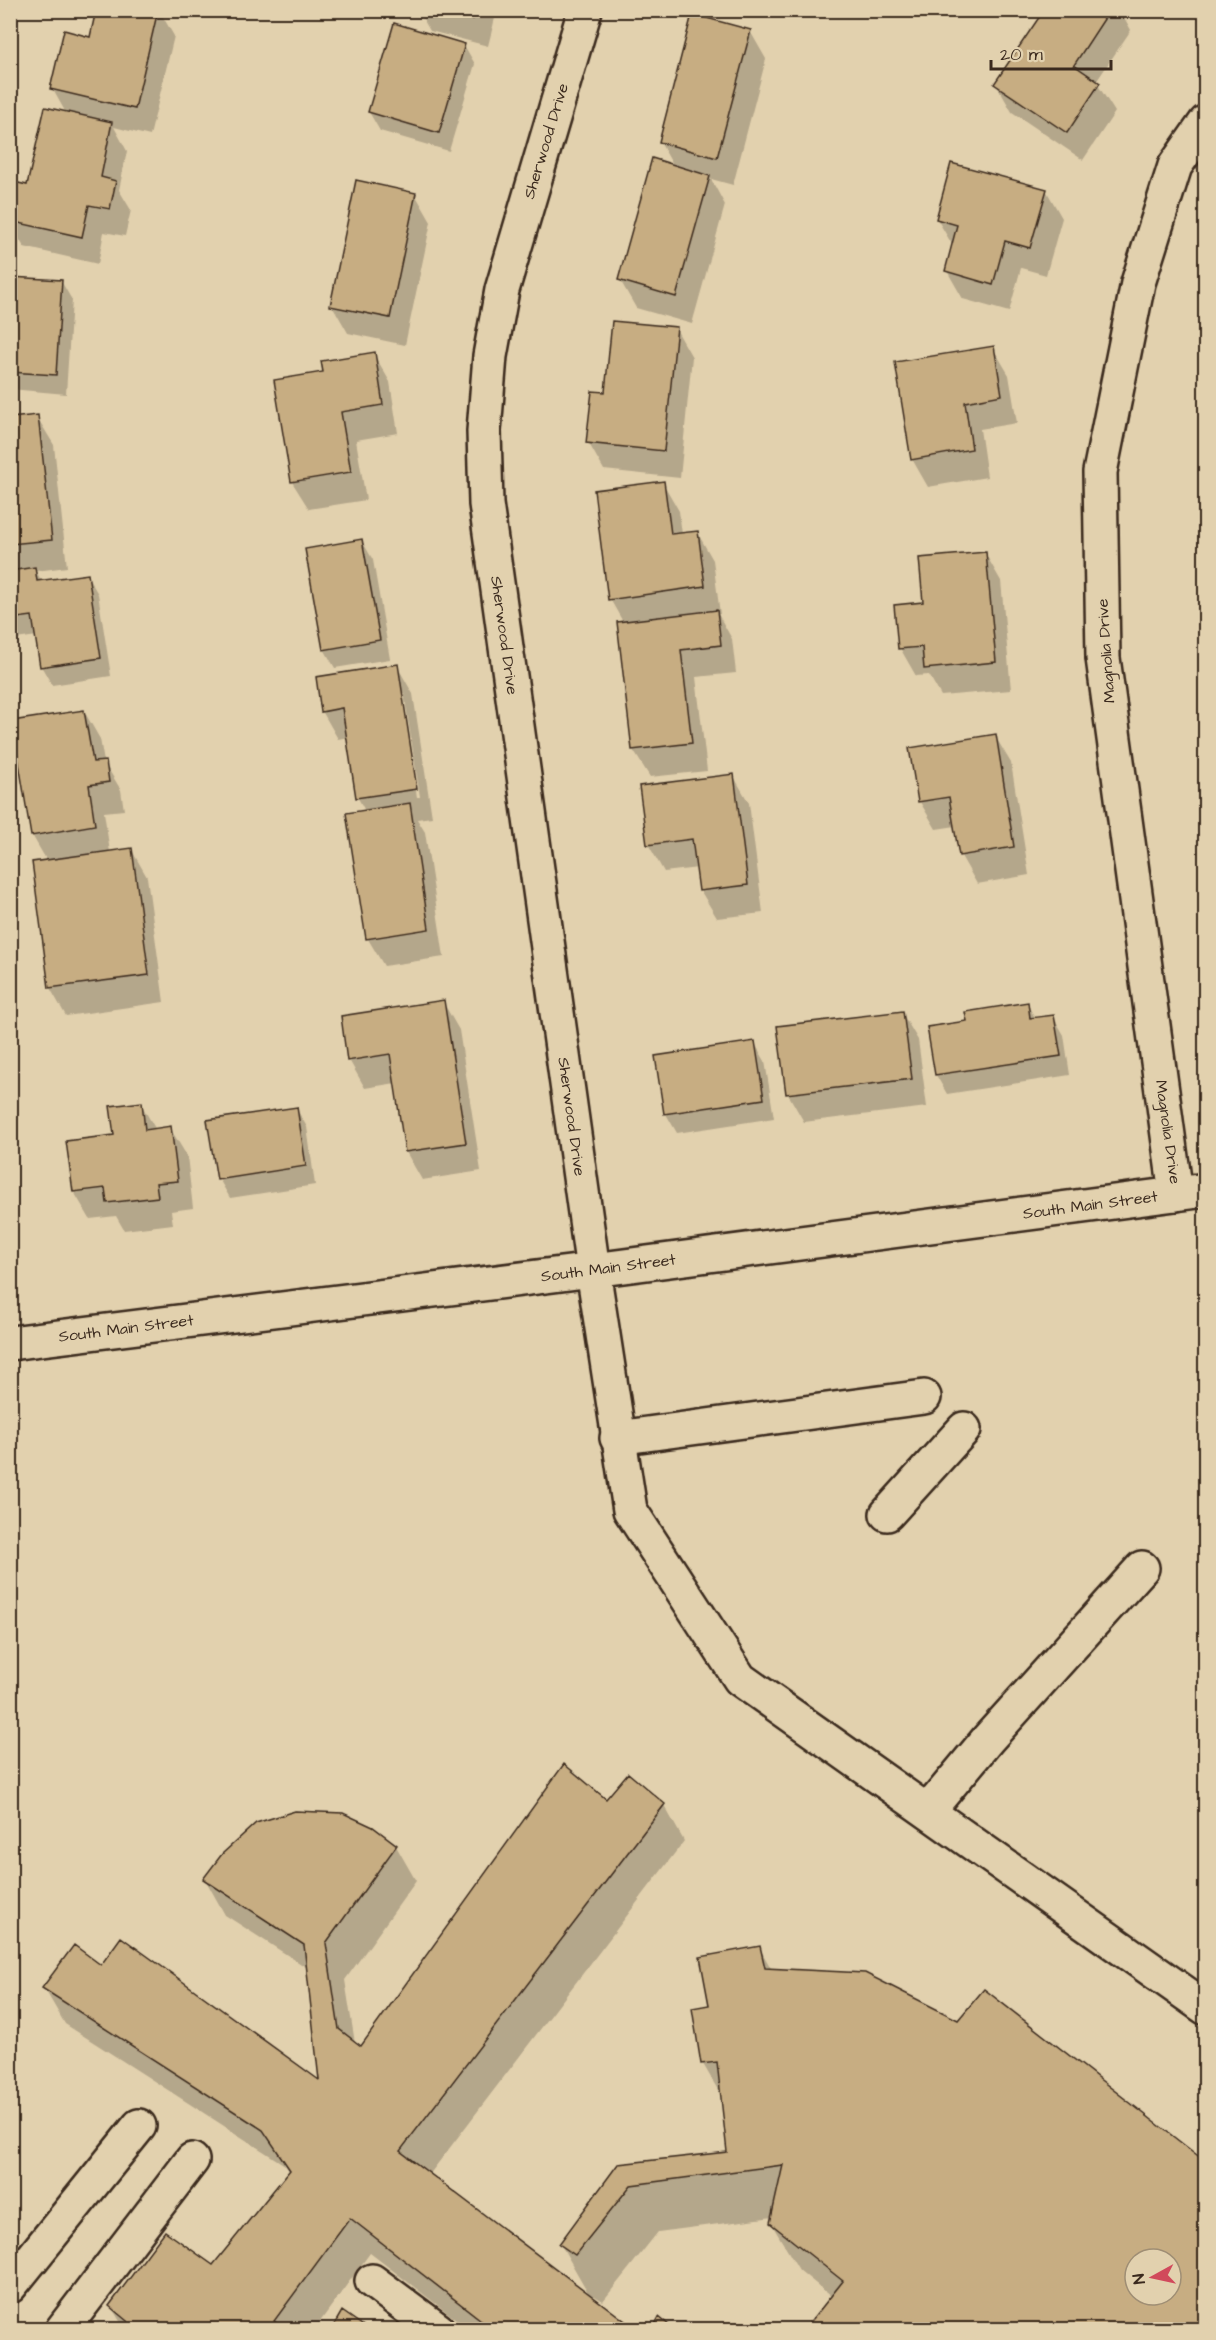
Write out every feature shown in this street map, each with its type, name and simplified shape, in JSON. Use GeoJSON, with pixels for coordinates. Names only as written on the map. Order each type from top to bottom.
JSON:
{"type":"FeatureCollection","features":[{"type":"Feature","properties":{"kind":"street","name":"Sherwood Drive"},"geometry":{"type":"LineString","coordinates":[[585,10],[502,290],[490,356],[484,431],[486,504],[593,1270],[630,1510],[740,1679],[1206,2008]]}},
{"type":"Feature","properties":{"kind":"street","name":"Magnolia Drive"},"geometry":{"type":"LineString","coordinates":[[1191,1192],[1103,658],[1100,472],[1138,284],[1175,166],[1206,122]]}},
{"type":"Feature","properties":{"kind":"street","name":"South Main Street"},"geometry":{"type":"LineString","coordinates":[[10,1343],[1191,1192]]}},
{"type":"Feature","properties":{"kind":"street"},"geometry":{"type":"LineString","coordinates":[[618,1438],[924,1397]]}},
{"type":"Feature","properties":{"kind":"street"},"geometry":{"type":"LineString","coordinates":[[887,1514],[964,1429]]}},
{"type":"Feature","properties":{"kind":"street"},"geometry":{"type":"LineString","coordinates":[[928,1811],[988,1739],[1142,1568]]}},
{"type":"Feature","properties":{"kind":"street"},"geometry":{"type":"LineString","coordinates":[[10,2286],[138,2126]]}},
{"type":"Feature","properties":{"kind":"street"},"geometry":{"type":"LineString","coordinates":[[62,2330],[192,2160]]}},
{"type":"Feature","properties":{"kind":"street"},"geometry":{"type":"LineString","coordinates":[[372,2281],[438,2330]]}},
{"type":"Feature","properties":{"kind":"building"},"geometry":{"type":"Polygon","coordinates":[[[96,10],[158,10],[135,109],[50,89],[64,30],[90,37],[96,10]]]}},
{"type":"Feature","properties":{"kind":"building"},"geometry":{"type":"Polygon","coordinates":[[[439,10],[475,10],[473,19],[439,10]]]}},
{"type":"Feature","properties":{"kind":"building"},"geometry":{"type":"Polygon","coordinates":[[[1044,10],[1110,10],[1074,65],[1100,83],[1067,133],[994,84],[1044,10]]]}},
{"type":"Feature","properties":{"kind":"building"},"geometry":{"type":"Polygon","coordinates":[[[692,14],[751,30],[717,158],[659,142],[692,14]]]}},
{"type":"Feature","properties":{"kind":"building"},"geometry":{"type":"Polygon","coordinates":[[[394,23],[465,44],[439,133],[368,112],[394,23]]]}},
{"type":"Feature","properties":{"kind":"building"},"geometry":{"type":"Polygon","coordinates":[[[45,107],[112,122],[101,177],[116,181],[110,209],[89,205],[82,237],[10,221],[10,199],[14,182],[27,185],[45,107]]]}},
{"type":"Feature","properties":{"kind":"building"},"geometry":{"type":"Polygon","coordinates":[[[652,158],[710,176],[676,297],[618,280],[652,158]]]}},
{"type":"Feature","properties":{"kind":"building"},"geometry":{"type":"Polygon","coordinates":[[[951,163],[1047,189],[1030,248],[1005,241],[993,285],[945,271],[957,225],[936,219],[951,163]]]}},
{"type":"Feature","properties":{"kind":"building"},"geometry":{"type":"Polygon","coordinates":[[[356,180],[416,193],[390,318],[330,306],[356,180]]]}},
{"type":"Feature","properties":{"kind":"building"},"geometry":{"type":"Polygon","coordinates":[[[10,277],[62,280],[56,375],[10,372],[10,277]]]}},
{"type":"Feature","properties":{"kind":"building"},"geometry":{"type":"Polygon","coordinates":[[[612,321],[677,327],[664,451],[586,443],[592,391],[605,392],[612,321]]]}},
{"type":"Feature","properties":{"kind":"building"},"geometry":{"type":"Polygon","coordinates":[[[994,346],[1002,395],[965,402],[972,449],[911,460],[895,362],[994,346]]]}},
{"type":"Feature","properties":{"kind":"building"},"geometry":{"type":"Polygon","coordinates":[[[375,352],[383,405],[341,412],[351,472],[291,482],[274,380],[323,372],[321,361],[375,352]]]}},
{"type":"Feature","properties":{"kind":"building"},"geometry":{"type":"Polygon","coordinates":[[[38,415],[52,540],[10,544],[10,418],[38,415]]]}},
{"type":"Feature","properties":{"kind":"building"},"geometry":{"type":"Polygon","coordinates":[[[664,481],[671,534],[698,531],[705,586],[608,600],[594,490],[664,481]]]}},
{"type":"Feature","properties":{"kind":"building"},"geometry":{"type":"Polygon","coordinates":[[[362,539],[380,640],[323,650],[305,549],[362,539]]]}},
{"type":"Feature","properties":{"kind":"building"},"geometry":{"type":"Polygon","coordinates":[[[986,552],[996,662],[924,669],[922,647],[898,649],[894,605],[923,602],[919,558],[986,552]]]}},
{"type":"Feature","properties":{"kind":"building"},"geometry":{"type":"Polygon","coordinates":[[[35,567],[37,581],[88,574],[101,658],[40,667],[32,616],[10,619],[10,571],[35,567]]]}},
{"type":"Feature","properties":{"kind":"building"},"geometry":{"type":"Polygon","coordinates":[[[717,610],[721,645],[681,650],[692,743],[632,750],[617,622],[717,610]]]}},
{"type":"Feature","properties":{"kind":"building"},"geometry":{"type":"Polygon","coordinates":[[[398,664],[417,789],[356,798],[342,708],[321,712],[316,677],[398,664]]]}},
{"type":"Feature","properties":{"kind":"building"},"geometry":{"type":"Polygon","coordinates":[[[84,710],[93,762],[106,761],[109,782],[89,785],[95,825],[31,836],[12,721],[84,710]]]}},
{"type":"Feature","properties":{"kind":"building"},"geometry":{"type":"Polygon","coordinates":[[[996,734],[1014,847],[959,856],[949,797],[918,802],[909,748],[996,734]]]}},
{"type":"Feature","properties":{"kind":"building"},"geometry":{"type":"Polygon","coordinates":[[[734,774],[748,885],[699,891],[692,839],[647,845],[639,786],[734,774]]]}},
{"type":"Feature","properties":{"kind":"building"},"geometry":{"type":"Polygon","coordinates":[[[410,803],[429,929],[366,939],[346,813],[410,803]]]}},
{"type":"Feature","properties":{"kind":"building"},"geometry":{"type":"Polygon","coordinates":[[[132,848],[149,975],[49,988],[32,862],[132,848]]]}},
{"type":"Feature","properties":{"kind":"building"},"geometry":{"type":"Polygon","coordinates":[[[444,1000],[466,1143],[405,1152],[390,1054],[347,1061],[341,1016],[444,1000]]]}},
{"type":"Feature","properties":{"kind":"building"},"geometry":{"type":"Polygon","coordinates":[[[1028,1002],[1030,1018],[1054,1015],[1061,1056],[935,1075],[927,1027],[967,1021],[965,1012],[1028,1002]]]}},
{"type":"Feature","properties":{"kind":"building"},"geometry":{"type":"Polygon","coordinates":[[[903,1011],[912,1079],[786,1094],[777,1026],[903,1011]]]}},
{"type":"Feature","properties":{"kind":"building"},"geometry":{"type":"Polygon","coordinates":[[[755,1041],[764,1099],[664,1114],[655,1056],[755,1041]]]}},
{"type":"Feature","properties":{"kind":"building"},"geometry":{"type":"Polygon","coordinates":[[[142,1102],[145,1130],[171,1126],[178,1181],[156,1183],[158,1197],[107,1203],[105,1188],[73,1192],[66,1141],[114,1135],[110,1106],[142,1102]]]}},
{"type":"Feature","properties":{"kind":"building"},"geometry":{"type":"Polygon","coordinates":[[[297,1107],[306,1166],[217,1180],[207,1120],[297,1107]]]}},
{"type":"Feature","properties":{"kind":"building"},"geometry":{"type":"Polygon","coordinates":[[[564,1764],[606,1799],[628,1773],[665,1804],[400,2151],[637,2330],[494,2330],[350,2218],[274,2321],[286,2330],[138,2330],[109,2306],[165,2231],[213,2265],[290,2170],[263,2130],[42,1988],[74,1945],[101,1965],[121,1937],[319,2080],[304,1945],[203,1879],[222,1854],[256,1823],[295,1811],[343,1813],[373,1827],[397,1845],[326,1943],[339,2029],[361,2046],[564,1764]]]}},
{"type":"Feature","properties":{"kind":"building"},"geometry":{"type":"Polygon","coordinates":[[[760,1946],[765,1968],[865,1973],[958,2020],[984,1989],[1206,2162],[1206,2330],[804,2330],[843,2281],[770,2223],[783,2165],[631,2185],[575,2255],[559,2244],[618,2164],[727,2152],[717,2062],[701,2064],[692,2008],[709,2005],[700,1957],[760,1946]]]}},
{"type":"Feature","properties":{"kind":"building"},"geometry":{"type":"Polygon","coordinates":[[[342,2311],[369,2330],[331,2330],[342,2311]]]}},
{"type":"Feature","properties":{"kind":"building"},"geometry":{"type":"Polygon","coordinates":[[[659,2317],[675,2330],[652,2330],[659,2317]]]}}]}
